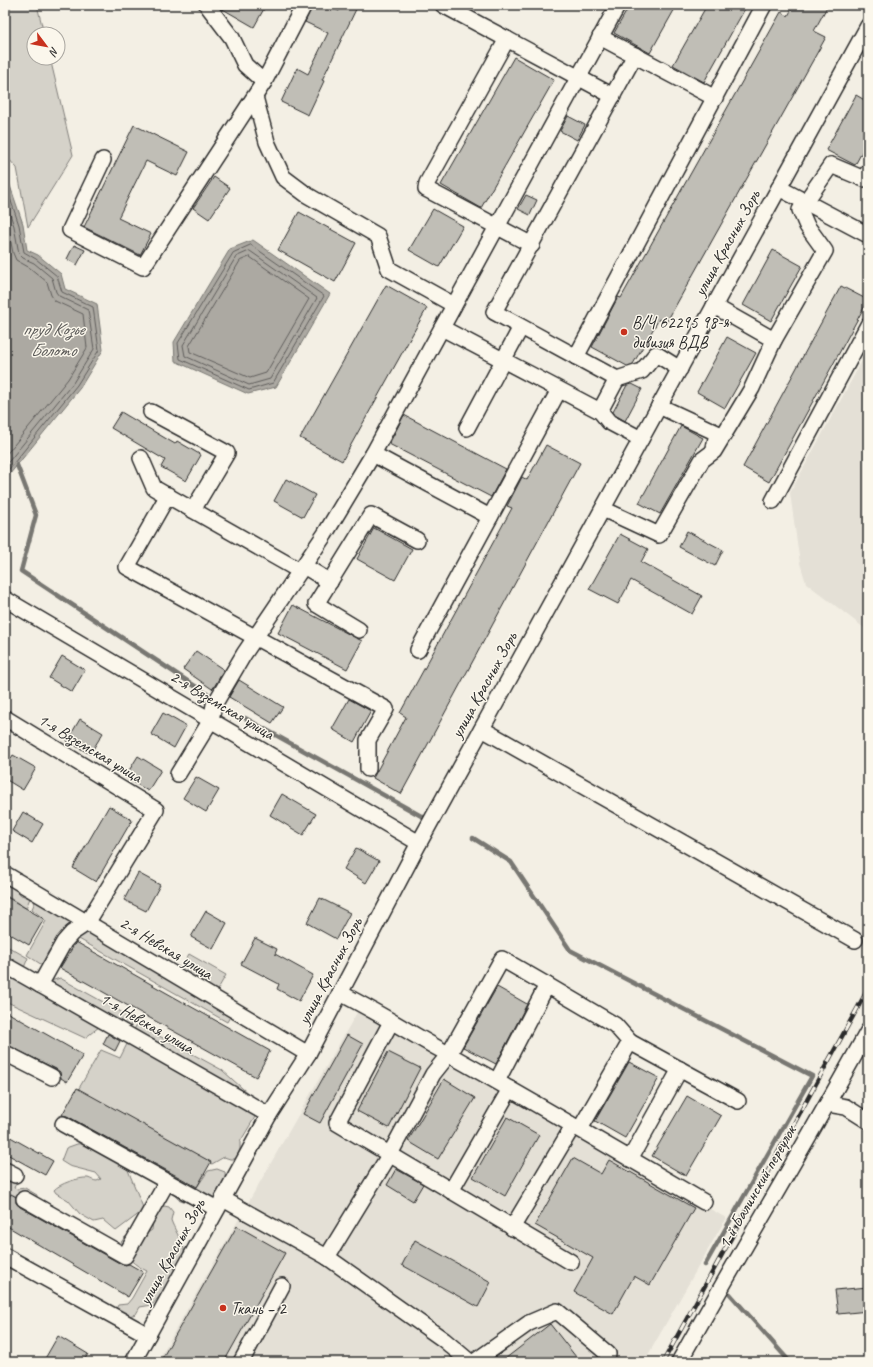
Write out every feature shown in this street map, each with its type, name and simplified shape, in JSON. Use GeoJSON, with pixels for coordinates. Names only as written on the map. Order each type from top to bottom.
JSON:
{"type":"FeatureCollection","features":[{"type":"Feature","properties":{"kind":"street"},"geometry":{"type":"LineString","coordinates":[[207,5],[232,38],[245,65],[264,82]]}},
{"type":"Feature","properties":{"kind":"street"},"geometry":{"type":"LineString","coordinates":[[103,160],[70,230],[143,268],[264,82],[304,5]]}},
{"type":"Feature","properties":{"kind":"street"},"geometry":{"type":"LineString","coordinates":[[443,5],[614,96]]}},
{"type":"Feature","properties":{"kind":"street"},"geometry":{"type":"LineString","coordinates":[[178,774],[211,720],[214,706],[244,654],[325,534],[373,454],[618,5]]}},
{"type":"Feature","properties":{"kind":"street"},"geometry":{"type":"LineString","coordinates":[[576,357],[764,5]]}},
{"type":"Feature","properties":{"kind":"street","name":"улица Красных Зорь"},"geometry":{"type":"LineString","coordinates":[[133,1362],[269,1115],[308,1054],[419,844],[779,188],[863,46],[868,26]]}},
{"type":"Feature","properties":{"kind":"street"},"geometry":{"type":"LineString","coordinates":[[600,37],[715,98]]}},
{"type":"Feature","properties":{"kind":"street"},"geometry":{"type":"LineString","coordinates":[[507,40],[427,183],[426,189],[532,245]]}},
{"type":"Feature","properties":{"kind":"street"},"geometry":{"type":"LineString","coordinates":[[617,379],[494,312],[614,96],[635,55]]}},
{"type":"Feature","properties":{"kind":"street"},"geometry":{"type":"LineString","coordinates":[[255,96],[268,142],[283,178],[307,195],[378,236],[388,269],[454,305]]}},
{"type":"Feature","properties":{"kind":"street"},"geometry":{"type":"LineString","coordinates":[[603,509],[659,535],[702,460],[714,451],[752,388],[774,340],[825,250],[806,226],[800,210],[831,165],[864,179],[868,172]]}},
{"type":"Feature","properties":{"kind":"street"},"geometry":{"type":"LineString","coordinates":[[779,188],[868,235]]}},
{"type":"Feature","properties":{"kind":"street"},"geometry":{"type":"LineString","coordinates":[[714,306],[774,340]]}},
{"type":"Feature","properties":{"kind":"street"},"geometry":{"type":"LineString","coordinates":[[773,501],[868,325]]}},
{"type":"Feature","properties":{"kind":"street"},"geometry":{"type":"LineString","coordinates":[[466,428],[521,327]]}},
{"type":"Feature","properties":{"kind":"street"},"geometry":{"type":"LineString","coordinates":[[442,328],[600,411],[609,422],[641,439]]}},
{"type":"Feature","properties":{"kind":"street"},"geometry":{"type":"LineString","coordinates":[[600,411],[617,379],[642,371],[656,354],[680,369]]}},
{"type":"Feature","properties":{"kind":"street"},"geometry":{"type":"LineString","coordinates":[[418,650],[559,390]]}},
{"type":"Feature","properties":{"kind":"street"},"geometry":{"type":"LineString","coordinates":[[659,406],[717,433],[714,451]]}},
{"type":"Feature","properties":{"kind":"street"},"geometry":{"type":"LineString","coordinates":[[151,412],[227,453],[193,510]]}},
{"type":"Feature","properties":{"kind":"street"},"geometry":{"type":"LineString","coordinates":[[373,454],[490,517]]}},
{"type":"Feature","properties":{"kind":"street"},"geometry":{"type":"LineString","coordinates":[[141,458],[154,488],[330,582]]}},
{"type":"Feature","properties":{"kind":"street"},"geometry":{"type":"LineString","coordinates":[[168,495],[127,567],[254,638],[386,709],[368,740],[368,769]]}},
{"type":"Feature","properties":{"kind":"street"},"geometry":{"type":"LineString","coordinates":[[359,630],[316,604],[371,515],[417,540]]}},
{"type":"Feature","properties":{"kind":"street","name":"2-я Вяземская улица"},"geometry":{"type":"LineString","coordinates":[[5,599],[419,844]]}},
{"type":"Feature","properties":{"kind":"street","name":"1-я Вяземская улица"},"geometry":{"type":"LineString","coordinates":[[5,718],[156,810],[87,923]]}},
{"type":"Feature","properties":{"kind":"street"},"geometry":{"type":"LineString","coordinates":[[482,729],[855,940]]}},
{"type":"Feature","properties":{"kind":"street","name":"2-я Невская улица"},"geometry":{"type":"LineString","coordinates":[[5,874],[308,1054]]}},
{"type":"Feature","properties":{"kind":"street"},"geometry":{"type":"LineString","coordinates":[[40,985],[64,942],[72,933],[87,923]]}},
{"type":"Feature","properties":{"kind":"street"},"geometry":{"type":"LineString","coordinates":[[327,1257],[390,1154],[433,1074],[448,1054],[502,959],[615,1025],[630,1042],[738,1101]]}},
{"type":"Feature","properties":{"kind":"street","name":"1-я Невская улица"},"geometry":{"type":"LineString","coordinates":[[5,965],[269,1115]]}},
{"type":"Feature","properties":{"kind":"street"},"geometry":{"type":"LineString","coordinates":[[497,1081],[547,985]]}},
{"type":"Feature","properties":{"kind":"street"},"geometry":{"type":"LineString","coordinates":[[340,993],[370,1008],[704,1202]]}},
{"type":"Feature","properties":{"kind":"street"},"geometry":{"type":"LineString","coordinates":[[392,1022],[337,1123],[571,1262]]}},
{"type":"Feature","properties":{"kind":"street","name":"1-й Балинский переулок"},"geometry":{"type":"LineString","coordinates":[[679,1362],[728,1274],[828,1104],[868,1031]]}},
{"type":"Feature","properties":{"kind":"street"},"geometry":{"type":"LineString","coordinates":[[512,1228],[630,1042]]}},
{"type":"Feature","properties":{"kind":"street"},"geometry":{"type":"LineString","coordinates":[[5,1053],[52,1077]]}},
{"type":"Feature","properties":{"kind":"street"},"geometry":{"type":"LineString","coordinates":[[630,1159],[680,1069]]}},
{"type":"Feature","properties":{"kind":"street"},"geometry":{"type":"LineString","coordinates":[[451,1191],[510,1089]]}},
{"type":"Feature","properties":{"kind":"street"},"geometry":{"type":"LineString","coordinates":[[828,1104],[846,1107],[868,1121]]}},
{"type":"Feature","properties":{"kind":"street"},"geometry":{"type":"LineString","coordinates":[[63,1124],[167,1182],[220,1204],[327,1257],[444,1340],[470,1362]]}},
{"type":"Feature","properties":{"kind":"street"},"geometry":{"type":"LineString","coordinates":[[24,1199],[125,1256],[167,1182]]}},
{"type":"Feature","properties":{"kind":"street"},"geometry":{"type":"LineString","coordinates":[[5,1256],[148,1336]]}},
{"type":"Feature","properties":{"kind":"street"},"geometry":{"type":"LineString","coordinates":[[241,1362],[282,1286]]}},
{"type":"Feature","properties":{"kind":"street"},"geometry":{"type":"LineString","coordinates":[[474,1362],[529,1323],[557,1311],[608,1354],[607,1362]]}},
{"type":"Feature","properties":{"kind":"shaded area"},"geometry":{"type":"Polygon","coordinates":[[[5,5],[37,5],[42,26],[26,26],[26,66],[52,66],[73,155],[28,227],[17,168],[5,155],[5,5]]]}},
{"type":"Feature","properties":{"kind":"shaded area"},"geometry":{"type":"Polygon","coordinates":[[[868,350],[868,631],[806,583],[800,563],[790,493],[868,350]]]}},
{"type":"Feature","properties":{"kind":"shaded area"},"geometry":{"type":"Polygon","coordinates":[[[5,881],[21,895],[30,898],[26,908],[5,895],[5,881]]]}},
{"type":"Feature","properties":{"kind":"shaded area"},"geometry":{"type":"Polygon","coordinates":[[[40,889],[72,920],[48,952],[42,965],[27,955],[46,921],[32,909],[40,889]]]}},
{"type":"Feature","properties":{"kind":"shaded area"},"geometry":{"type":"Polygon","coordinates":[[[82,929],[232,1013],[227,1022],[77,938],[82,929]]]}},
{"type":"Feature","properties":{"kind":"shaded area"},"geometry":{"type":"Polygon","coordinates":[[[5,945],[28,958],[20,977],[104,1023],[85,1038],[5,1001],[5,945]]]}},
{"type":"Feature","properties":{"kind":"shaded area"},"geometry":{"type":"Polygon","coordinates":[[[189,954],[226,975],[215,994],[178,973],[189,954]]]}},
{"type":"Feature","properties":{"kind":"shaded area"},"geometry":{"type":"Polygon","coordinates":[[[60,978],[132,1018],[130,1030],[49,987],[51,981],[60,978]]]}},
{"type":"Feature","properties":{"kind":"shaded area"},"geometry":{"type":"Polygon","coordinates":[[[359,1009],[726,1218],[644,1362],[157,1362],[359,1009]]]}},
{"type":"Feature","properties":{"kind":"shaded area"},"geometry":{"type":"Polygon","coordinates":[[[137,1024],[222,1070],[252,1097],[255,1117],[240,1142],[240,1149],[236,1159],[224,1157],[212,1164],[78,1090],[101,1050],[120,1058],[137,1024]]]}},
{"type":"Feature","properties":{"kind":"shaded area"},"geometry":{"type":"Polygon","coordinates":[[[87,1143],[128,1170],[144,1210],[116,1231],[103,1220],[94,1222],[80,1214],[68,1200],[56,1193],[54,1190],[60,1185],[75,1180],[88,1178],[97,1181],[101,1179],[96,1173],[69,1166],[61,1161],[66,1148],[77,1144],[87,1143]]]}},
{"type":"Feature","properties":{"kind":"shaded area"},"geometry":{"type":"Polygon","coordinates":[[[217,1169],[225,1172],[224,1186],[218,1195],[209,1201],[197,1206],[178,1199],[173,1193],[191,1196],[208,1171],[217,1169]]]}},
{"type":"Feature","properties":{"kind":"shaded area"},"geometry":{"type":"Polygon","coordinates":[[[5,1175],[18,1179],[14,1188],[25,1188],[37,1195],[36,1204],[8,1193],[5,1197],[5,1175]]]}},
{"type":"Feature","properties":{"kind":"shaded area"},"geometry":{"type":"Polygon","coordinates":[[[159,1205],[169,1207],[173,1212],[171,1220],[184,1249],[181,1262],[172,1278],[152,1305],[140,1307],[136,1314],[125,1317],[116,1309],[118,1305],[127,1304],[132,1298],[147,1271],[131,1260],[119,1245],[125,1237],[146,1234],[152,1230],[153,1221],[159,1205]]]}},
{"type":"Feature","properties":{"kind":"water","name":"пруд Козье Болото"},"geometry":{"type":"Polygon","coordinates":[[[5,171],[23,224],[27,250],[38,255],[61,274],[65,289],[97,304],[103,350],[80,388],[5,480],[5,171]]]}},
{"type":"Feature","properties":{"kind":"water"},"geometry":{"type":"Polygon","coordinates":[[[253,240],[330,294],[276,387],[248,394],[175,361],[174,342],[230,249],[253,240]]]}},
{"type":"Feature","properties":{"kind":"building"},"geometry":{"type":"Polygon","coordinates":[[[218,5],[266,5],[254,27],[218,5]]]}},
{"type":"Feature","properties":{"kind":"building"},"geometry":{"type":"Polygon","coordinates":[[[313,5],[326,5],[339,11],[342,5],[358,5],[322,80],[324,81],[308,115],[281,102],[297,68],[308,74],[328,33],[305,22],[313,5]]]}},
{"type":"Feature","properties":{"kind":"building"},"geometry":{"type":"Polygon","coordinates":[[[630,5],[677,5],[650,53],[614,33],[630,5]]]}},
{"type":"Feature","properties":{"kind":"building"},"geometry":{"type":"Polygon","coordinates":[[[707,5],[747,5],[704,82],[673,65],[707,5]]]}},
{"type":"Feature","properties":{"kind":"building"},"geometry":{"type":"Polygon","coordinates":[[[794,5],[828,5],[814,31],[826,37],[666,323],[659,319],[633,364],[627,366],[592,347],[618,297],[621,298],[781,12],[788,16],[794,5]]]}},
{"type":"Feature","properties":{"kind":"building"},"geometry":{"type":"Polygon","coordinates":[[[514,57],[554,80],[481,208],[441,185],[514,57]]]}},
{"type":"Feature","properties":{"kind":"building"},"geometry":{"type":"Polygon","coordinates":[[[856,95],[868,102],[868,141],[855,165],[826,150],[856,95]]]}},
{"type":"Feature","properties":{"kind":"building"},"geometry":{"type":"Polygon","coordinates":[[[568,116],[585,125],[577,140],[560,131],[568,116]]]}},
{"type":"Feature","properties":{"kind":"building"},"geometry":{"type":"Polygon","coordinates":[[[134,125],[189,152],[177,176],[146,161],[118,218],[151,234],[140,255],[84,227],[134,125]]]}},
{"type":"Feature","properties":{"kind":"building"},"geometry":{"type":"Polygon","coordinates":[[[214,177],[230,188],[209,219],[193,208],[214,177]]]}},
{"type":"Feature","properties":{"kind":"building"},"geometry":{"type":"Polygon","coordinates":[[[526,195],[537,200],[530,215],[518,209],[526,195]]]}},
{"type":"Feature","properties":{"kind":"building"},"geometry":{"type":"Polygon","coordinates":[[[433,209],[463,226],[439,267],[409,250],[433,209]]]}},
{"type":"Feature","properties":{"kind":"building"},"geometry":{"type":"Polygon","coordinates":[[[299,212],[356,243],[335,282],[278,250],[299,212]]]}},
{"type":"Feature","properties":{"kind":"building"},"geometry":{"type":"Polygon","coordinates":[[[74,245],[85,250],[77,265],[67,259],[74,245]]]}},
{"type":"Feature","properties":{"kind":"building"},"geometry":{"type":"Polygon","coordinates":[[[773,250],[802,266],[771,321],[743,305],[773,250]]]}},
{"type":"Feature","properties":{"kind":"building"},"geometry":{"type":"Polygon","coordinates":[[[386,285],[427,308],[342,461],[300,438],[386,285]]]}},
{"type":"Feature","properties":{"kind":"building"},"geometry":{"type":"Polygon","coordinates":[[[841,286],[868,300],[769,482],[743,467],[841,286]]]}},
{"type":"Feature","properties":{"kind":"building"},"geometry":{"type":"Polygon","coordinates":[[[727,337],[756,353],[725,408],[697,392],[727,337]]]}},
{"type":"Feature","properties":{"kind":"building"},"geometry":{"type":"Polygon","coordinates":[[[632,384],[642,389],[625,421],[613,412],[627,385],[632,384]]]}},
{"type":"Feature","properties":{"kind":"building"},"geometry":{"type":"Polygon","coordinates":[[[121,412],[175,444],[177,441],[201,455],[186,481],[161,467],[165,460],[111,428],[121,412]]]}},
{"type":"Feature","properties":{"kind":"building"},"geometry":{"type":"Polygon","coordinates":[[[404,415],[506,469],[491,497],[389,444],[404,415]]]}},
{"type":"Feature","properties":{"kind":"building"},"geometry":{"type":"Polygon","coordinates":[[[681,426],[703,438],[660,514],[639,503],[681,426]]]}},
{"type":"Feature","properties":{"kind":"building"},"geometry":{"type":"Polygon","coordinates":[[[546,445],[580,463],[401,794],[373,778],[406,717],[400,713],[512,508],[507,506],[522,477],[527,480],[546,445]]]}},
{"type":"Feature","properties":{"kind":"building"},"geometry":{"type":"Polygon","coordinates":[[[286,479],[315,495],[303,517],[274,501],[286,479]]]}},
{"type":"Feature","properties":{"kind":"building"},"geometry":{"type":"Polygon","coordinates":[[[374,528],[412,549],[395,580],[357,559],[374,528]]]}},
{"type":"Feature","properties":{"kind":"building"},"geometry":{"type":"Polygon","coordinates":[[[687,531],[723,550],[715,566],[679,547],[687,531]]]}},
{"type":"Feature","properties":{"kind":"building"},"geometry":{"type":"Polygon","coordinates":[[[620,534],[648,549],[641,562],[702,596],[692,614],[631,580],[618,604],[589,589],[620,534]]]}},
{"type":"Feature","properties":{"kind":"building"},"geometry":{"type":"Polygon","coordinates":[[[293,605],[362,641],[347,669],[278,633],[293,605]]]}},
{"type":"Feature","properties":{"kind":"building"},"geometry":{"type":"Polygon","coordinates":[[[196,651],[224,670],[212,689],[183,669],[196,651]]]}},
{"type":"Feature","properties":{"kind":"building"},"geometry":{"type":"Polygon","coordinates":[[[62,656],[85,670],[72,692],[49,678],[62,656]]]}},
{"type":"Feature","properties":{"kind":"building"},"geometry":{"type":"Polygon","coordinates":[[[239,680],[283,707],[272,723],[229,697],[239,680]]]}},
{"type":"Feature","properties":{"kind":"building"},"geometry":{"type":"Polygon","coordinates":[[[349,699],[371,711],[354,742],[332,729],[349,699]]]}},
{"type":"Feature","properties":{"kind":"building"},"geometry":{"type":"Polygon","coordinates":[[[163,713],[186,726],[174,748],[151,734],[163,713]]]}},
{"type":"Feature","properties":{"kind":"building"},"geometry":{"type":"Polygon","coordinates":[[[80,719],[103,733],[90,754],[67,741],[80,719]]]}},
{"type":"Feature","properties":{"kind":"building"},"geometry":{"type":"Polygon","coordinates":[[[13,755],[36,768],[23,790],[5,779],[5,768],[13,755]]]}},
{"type":"Feature","properties":{"kind":"building"},"geometry":{"type":"Polygon","coordinates":[[[138,756],[161,770],[148,791],[125,777],[138,756]]]}},
{"type":"Feature","properties":{"kind":"building"},"geometry":{"type":"Polygon","coordinates":[[[196,777],[219,790],[206,812],[183,798],[196,777]]]}},
{"type":"Feature","properties":{"kind":"building"},"geometry":{"type":"Polygon","coordinates":[[[282,794],[316,814],[303,835],[270,815],[282,794]]]}},
{"type":"Feature","properties":{"kind":"building"},"geometry":{"type":"Polygon","coordinates":[[[109,806],[132,820],[96,882],[73,868],[109,806]]]}},
{"type":"Feature","properties":{"kind":"building"},"geometry":{"type":"Polygon","coordinates":[[[23,812],[43,824],[32,843],[12,831],[23,812]]]}},
{"type":"Feature","properties":{"kind":"building"},"geometry":{"type":"Polygon","coordinates":[[[356,848],[379,861],[366,883],[344,869],[356,848]]]}},
{"type":"Feature","properties":{"kind":"building"},"geometry":{"type":"Polygon","coordinates":[[[138,873],[160,885],[146,911],[124,900],[138,873]]]}},
{"type":"Feature","properties":{"kind":"building"},"geometry":{"type":"Polygon","coordinates":[[[5,896],[44,919],[29,945],[5,931],[5,896]]]}},
{"type":"Feature","properties":{"kind":"building"},"geometry":{"type":"Polygon","coordinates":[[[320,898],[350,913],[336,939],[307,923],[320,898]]]}},
{"type":"Feature","properties":{"kind":"building"},"geometry":{"type":"Polygon","coordinates":[[[206,911],[227,923],[213,949],[191,937],[206,911]]]}},
{"type":"Feature","properties":{"kind":"building"},"geometry":{"type":"Polygon","coordinates":[[[255,938],[277,949],[275,954],[313,975],[299,1001],[277,989],[279,984],[241,964],[255,938]]]}},
{"type":"Feature","properties":{"kind":"building"},"geometry":{"type":"Polygon","coordinates":[[[76,942],[270,1051],[256,1077],[60,968],[76,942]]]}},
{"type":"Feature","properties":{"kind":"building"},"geometry":{"type":"Polygon","coordinates":[[[497,987],[527,1004],[496,1064],[463,1047],[497,987]]]}},
{"type":"Feature","properties":{"kind":"building"},"geometry":{"type":"Polygon","coordinates":[[[5,1011],[83,1055],[67,1082],[61,1078],[60,1072],[56,1069],[5,1044],[5,1011]]]}},
{"type":"Feature","properties":{"kind":"building"},"geometry":{"type":"Polygon","coordinates":[[[108,1034],[120,1041],[115,1051],[103,1044],[108,1034]]]}},
{"type":"Feature","properties":{"kind":"building"},"geometry":{"type":"Polygon","coordinates":[[[347,1035],[363,1044],[320,1123],[303,1114],[347,1035]]]}},
{"type":"Feature","properties":{"kind":"building"},"geometry":{"type":"Polygon","coordinates":[[[388,1052],[420,1068],[389,1128],[357,1111],[388,1052]]]}},
{"type":"Feature","properties":{"kind":"building"},"geometry":{"type":"Polygon","coordinates":[[[629,1062],[659,1078],[625,1138],[595,1121],[629,1062]]]}},
{"type":"Feature","properties":{"kind":"building"},"geometry":{"type":"Polygon","coordinates":[[[444,1079],[475,1098],[438,1159],[408,1141],[444,1079]]]}},
{"type":"Feature","properties":{"kind":"building"},"geometry":{"type":"Polygon","coordinates":[[[77,1088],[211,1162],[197,1187],[67,1116],[62,1115],[77,1088]]]}},
{"type":"Feature","properties":{"kind":"building"},"geometry":{"type":"Polygon","coordinates":[[[687,1096],[721,1116],[686,1176],[652,1156],[687,1096]]]}},
{"type":"Feature","properties":{"kind":"building"},"geometry":{"type":"Polygon","coordinates":[[[507,1117],[539,1135],[505,1196],[473,1177],[507,1117]]]}},
{"type":"Feature","properties":{"kind":"building"},"geometry":{"type":"Polygon","coordinates":[[[5,1134],[53,1161],[45,1175],[5,1153],[5,1134]]]}},
{"type":"Feature","properties":{"kind":"building"},"geometry":{"type":"Polygon","coordinates":[[[573,1158],[601,1174],[609,1160],[694,1208],[650,1285],[634,1276],[613,1314],[574,1292],[593,1258],[535,1225],[573,1158]]]}},
{"type":"Feature","properties":{"kind":"building"},"geometry":{"type":"Polygon","coordinates":[[[396,1169],[423,1184],[413,1201],[387,1185],[396,1169]]]}},
{"type":"Feature","properties":{"kind":"building"},"geometry":{"type":"Polygon","coordinates":[[[11,1194],[16,1197],[16,1203],[20,1207],[121,1264],[129,1264],[143,1272],[128,1297],[5,1225],[5,1204],[11,1194]]]}},
{"type":"Feature","properties":{"kind":"building","name":"Ткань – 2"},"geometry":{"type":"Polygon","coordinates":[[[237,1226],[285,1253],[224,1362],[160,1362],[237,1226]]]}},
{"type":"Feature","properties":{"kind":"building"},"geometry":{"type":"Polygon","coordinates":[[[415,1240],[491,1282],[478,1307],[402,1265],[415,1240]]]}},
{"type":"Feature","properties":{"kind":"building"},"geometry":{"type":"Polygon","coordinates":[[[868,1287],[868,1311],[838,1314],[835,1290],[868,1287]]]}},
{"type":"Feature","properties":{"kind":"building"},"geometry":{"type":"Polygon","coordinates":[[[550,1324],[580,1362],[501,1362],[550,1324]]]}},
{"type":"Feature","properties":{"kind":"building"},"geometry":{"type":"Polygon","coordinates":[[[58,1336],[88,1354],[83,1362],[43,1362],[58,1336]]]}},
{"type":"Feature","properties":{"kind":"waterway"},"geometry":{"type":"LineString","coordinates":[[17,465],[36,515],[21,571],[213,698]]}},
{"type":"Feature","properties":{"kind":"waterway"},"geometry":{"type":"LineString","coordinates":[[245,718],[423,817]]}},
{"type":"Feature","properties":{"kind":"waterway"},"geometry":{"type":"LineString","coordinates":[[473,838],[511,862],[570,950],[812,1076],[705,1265]]}},
{"type":"Feature","properties":{"kind":"waterway"},"geometry":{"type":"LineString","coordinates":[[730,1294],[790,1362]]}},
{"type":"Feature","properties":{"kind":"railway"},"geometry":{"type":"LineString","coordinates":[[663,1362],[868,989]]}},
{"type":"Feature","properties":{"kind":"place","name":"В/Ч 62295 98-я дивизия ВДВ"},"geometry":{"type":"Point","coordinates":[624,332]}},
{"type":"Feature","properties":{"kind":"place","name":"Ткань – 2"},"geometry":{"type":"Point","coordinates":[223,1308]}}]}
